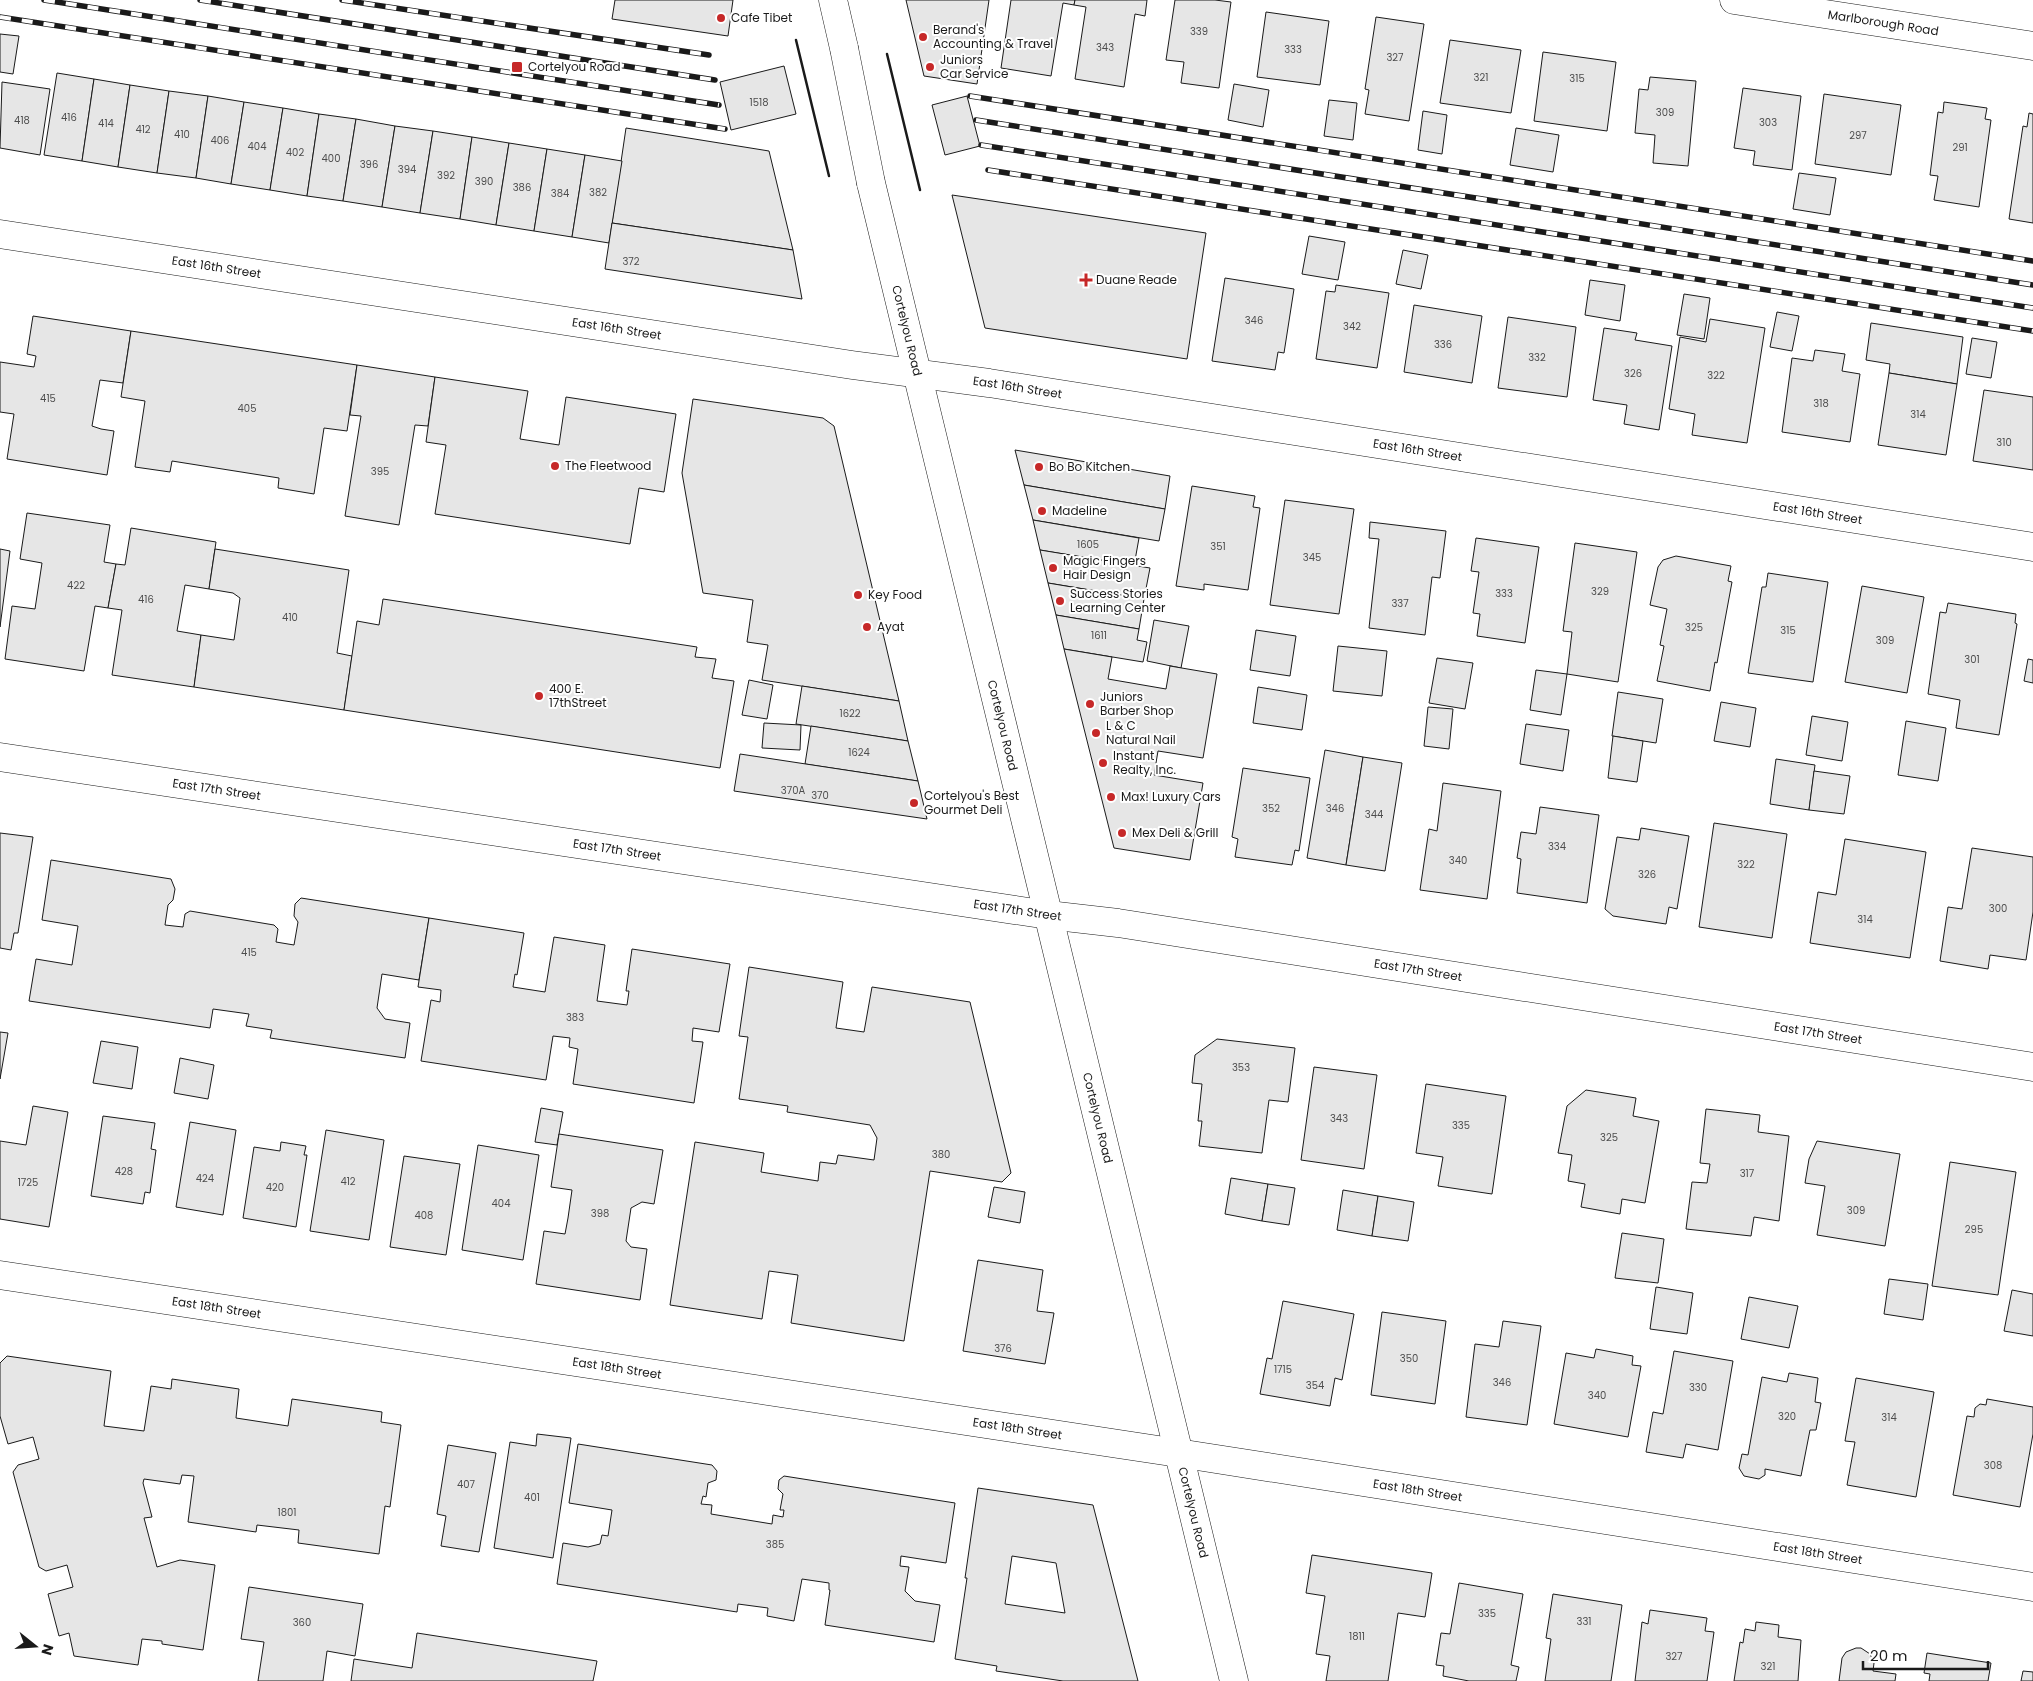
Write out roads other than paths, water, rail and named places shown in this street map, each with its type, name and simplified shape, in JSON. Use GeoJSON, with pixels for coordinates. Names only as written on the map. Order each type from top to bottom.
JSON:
{"type":"FeatureCollection","features":[{"type":"Feature","properties":{"kind":"street","name":"Cortelyou Road"},"geometry":{"type":"LineString","coordinates":[[833,0],[871,183],[1234,1681]]}},
{"type":"Feature","properties":{"kind":"street","name":"Marlborough Road"},"geometry":{"type":"LineString","coordinates":[[1734,0],[2033,46]]}},
{"type":"Feature","properties":{"kind":"street","name":"East 16th Street"},"geometry":{"type":"LineString","coordinates":[[0,234],[852,365],[989,383],[2033,546]]}},
{"type":"Feature","properties":{"kind":"street","name":"East 17th Street"},"geometry":{"type":"LineString","coordinates":[[0,757],[1048,915],[1118,923],[2033,1067]]}},
{"type":"Feature","properties":{"kind":"street","name":"East 18th Street"},"geometry":{"type":"LineString","coordinates":[[0,1275],[1178,1453],[2033,1587]]}},
{"type":"Feature","properties":{"kind":"railway"},"geometry":{"type":"LineString","coordinates":[[44,0],[719,105]]}},
{"type":"Feature","properties":{"kind":"railway"},"geometry":{"type":"LineString","coordinates":[[200,0],[715,80]]}},
{"type":"Feature","properties":{"kind":"railway"},"geometry":{"type":"LineString","coordinates":[[342,0],[709,55]]}},
{"type":"Feature","properties":{"kind":"railway"},"geometry":{"type":"LineString","coordinates":[[0,17],[725,129]]}},
{"type":"Feature","properties":{"kind":"railway"},"geometry":{"type":"LineString","coordinates":[[970,96],[2033,261]]}},
{"type":"Feature","properties":{"kind":"railway"},"geometry":{"type":"LineString","coordinates":[[976,120],[2033,285]]}},
{"type":"Feature","properties":{"kind":"railway"},"geometry":{"type":"LineString","coordinates":[[981,145],[2033,308]]}},
{"type":"Feature","properties":{"kind":"railway"},"geometry":{"type":"LineString","coordinates":[[988,170],[2033,331]]}},
{"type":"Feature","properties":{"kind":"place","name":"Cafe Tibet"},"geometry":{"type":"Point","coordinates":[721,18]}},
{"type":"Feature","properties":{"kind":"place","name":"Berand's Accounting & Travel"},"geometry":{"type":"Point","coordinates":[923,37]}},
{"type":"Feature","properties":{"kind":"place","name":"Cortelyou Road"},"geometry":{"type":"Point","coordinates":[517,67]}},
{"type":"Feature","properties":{"kind":"place","name":"Juniors Car Service"},"geometry":{"type":"Point","coordinates":[930,67]}},
{"type":"Feature","properties":{"kind":"place","name":"Duane Reade"},"geometry":{"type":"Point","coordinates":[1086,280]}},
{"type":"Feature","properties":{"kind":"place","name":"The Fleetwood"},"geometry":{"type":"Point","coordinates":[555,466]}},
{"type":"Feature","properties":{"kind":"place","name":"Bo Bo Kitchen"},"geometry":{"type":"Point","coordinates":[1039,467]}},
{"type":"Feature","properties":{"kind":"place","name":"Madeline"},"geometry":{"type":"Point","coordinates":[1042,511]}},
{"type":"Feature","properties":{"kind":"place","name":"Magic Fingers Hair Design"},"geometry":{"type":"Point","coordinates":[1053,568]}},
{"type":"Feature","properties":{"kind":"place","name":"Key Food"},"geometry":{"type":"Point","coordinates":[858,595]}},
{"type":"Feature","properties":{"kind":"place","name":"Success Stories Learning Center"},"geometry":{"type":"Point","coordinates":[1060,601]}},
{"type":"Feature","properties":{"kind":"place","name":"Ayat"},"geometry":{"type":"Point","coordinates":[867,627]}},
{"type":"Feature","properties":{"kind":"place","name":"400 E. 17thStreet"},"geometry":{"type":"Point","coordinates":[539,696]}},
{"type":"Feature","properties":{"kind":"place","name":"Juniors Barber Shop"},"geometry":{"type":"Point","coordinates":[1090,704]}},
{"type":"Feature","properties":{"kind":"place","name":"L & C Natural Nail"},"geometry":{"type":"Point","coordinates":[1096,733]}},
{"type":"Feature","properties":{"kind":"place","name":"Instant Realty, Inc."},"geometry":{"type":"Point","coordinates":[1103,763]}},
{"type":"Feature","properties":{"kind":"place","name":"Max! Luxury Cars"},"geometry":{"type":"Point","coordinates":[1111,797]}},
{"type":"Feature","properties":{"kind":"place","name":"Cortelyou's Best Gourmet Deli"},"geometry":{"type":"Point","coordinates":[914,803]}},
{"type":"Feature","properties":{"kind":"place","name":"Mex Deli & Grill"},"geometry":{"type":"Point","coordinates":[1122,833]}}]}
